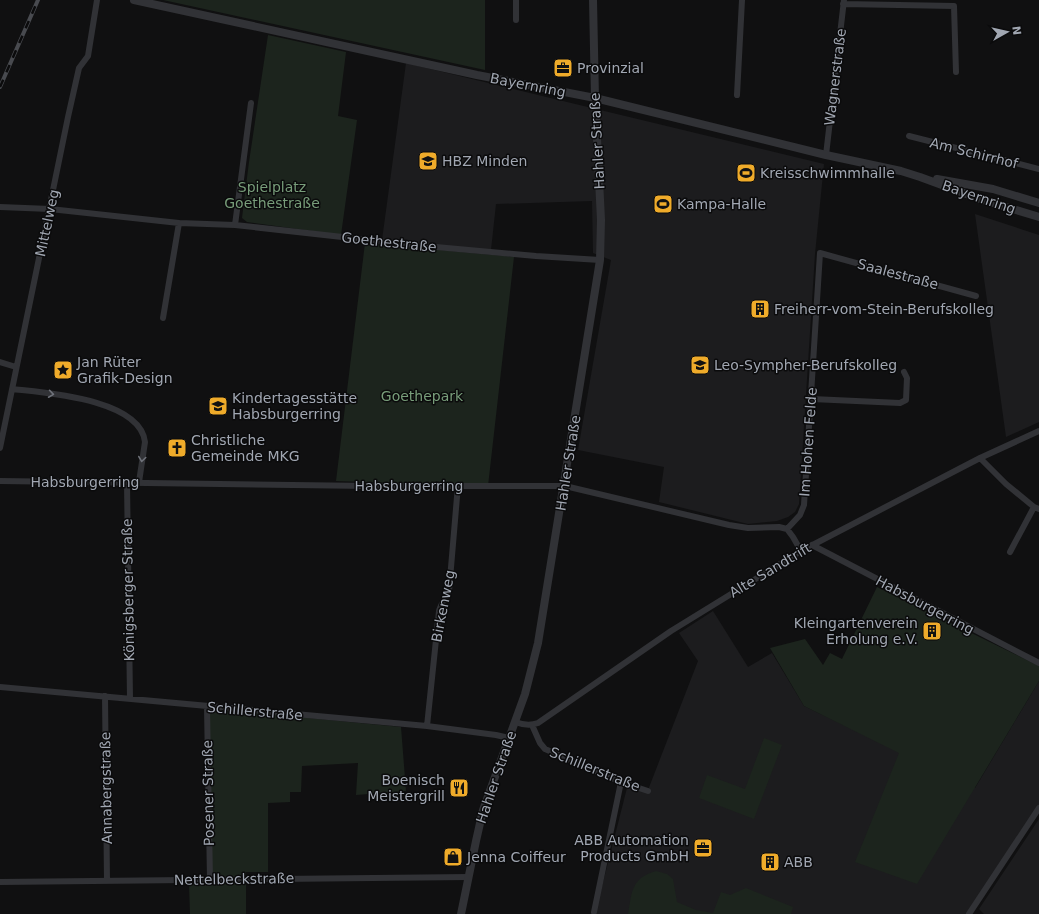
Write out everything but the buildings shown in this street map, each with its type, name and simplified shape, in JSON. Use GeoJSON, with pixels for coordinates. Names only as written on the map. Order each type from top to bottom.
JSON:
{"type":"FeatureCollection","features":[{"type":"Feature","properties":{"kind":"street","name":"Mittelweg"},"geometry":{"type":"LineString","coordinates":[[0,448],[79,68],[88,56],[97,0]]}},
{"type":"Feature","properties":{"kind":"street","name":"Bayernring"},"geometry":{"type":"LineString","coordinates":[[134,0],[477,75],[595,98],[826,155],[901,171],[980,199],[1039,217]]}},
{"type":"Feature","properties":{"kind":"street"},"geometry":{"type":"LineString","coordinates":[[516,0],[516,20]]}},
{"type":"Feature","properties":{"kind":"street","name":"Hahler Straße"},"geometry":{"type":"LineString","coordinates":[[461,914],[483,810],[525,694],[538,643],[565,486],[600,260],[601,220],[595,98],[593,0]]}},
{"type":"Feature","properties":{"kind":"street"},"geometry":{"type":"LineString","coordinates":[[737,95],[742,0]]}},
{"type":"Feature","properties":{"kind":"street"},"geometry":{"type":"LineString","coordinates":[[844,2],[954,3],[956,72]]}},
{"type":"Feature","properties":{"kind":"street","name":"Wagnerstraße"},"geometry":{"type":"LineString","coordinates":[[826,155],[844,2]]}},
{"type":"Feature","properties":{"kind":"street"},"geometry":{"type":"LineString","coordinates":[[235,225],[251,103]]}},
{"type":"Feature","properties":{"kind":"street","name":"Am Schirrhof"},"geometry":{"type":"LineString","coordinates":[[909,136],[1039,169]]}},
{"type":"Feature","properties":{"kind":"street","name":"Bayernring"},"geometry":{"type":"LineString","coordinates":[[920,177],[994,189],[1039,203]]}},
{"type":"Feature","properties":{"kind":"street","name":"Goethestraße"},"geometry":{"type":"LineString","coordinates":[[0,207],[50,209],[179,223],[235,225],[414,245],[600,260]]}},
{"type":"Feature","properties":{"kind":"street"},"geometry":{"type":"LineString","coordinates":[[163,318],[179,223]]}},
{"type":"Feature","properties":{"kind":"street","name":"Saalestraße"},"geometry":{"type":"LineString","coordinates":[[820,253],[976,296]]}},
{"type":"Feature","properties":{"kind":"street","name":"Im Hohen Felde"},"geometry":{"type":"LineString","coordinates":[[787,529],[800,515],[804,505],[812,399],[820,253]]}},
{"type":"Feature","properties":{"kind":"street"},"geometry":{"type":"LineString","coordinates":[[0,362],[16,367]]}},
{"type":"Feature","properties":{"kind":"street"},"geometry":{"type":"LineString","coordinates":[[812,399],[900,403],[906,400],[907,378],[904,372]]}},
{"type":"Feature","properties":{"kind":"street"},"geometry":{"type":"LineString","coordinates":[[12,389],[74,397],[112,408],[131,418],[142,430],[145,442],[139,482]]}},
{"type":"Feature","properties":{"kind":"street","name":"Alte Sandtrift"},"geometry":{"type":"LineString","coordinates":[[532,725],[545,719],[671,631],[800,550],[980,458],[1039,431]]}},
{"type":"Feature","properties":{"kind":"street"},"geometry":{"type":"LineString","coordinates":[[980,458],[1006,484],[1036,508],[1010,552]]}},
{"type":"Feature","properties":{"kind":"street","name":"Habsburgerring"},"geometry":{"type":"LineString","coordinates":[[0,481],[370,486],[565,486],[729,525],[748,528],[779,527],[787,529]]}},
{"type":"Feature","properties":{"kind":"street","name":"Königsberger Straße"},"geometry":{"type":"LineString","coordinates":[[127,482],[130,698]]}},
{"type":"Feature","properties":{"kind":"street","name":"Birkenweg"},"geometry":{"type":"LineString","coordinates":[[427,726],[441,604],[449,591],[458,485]]}},
{"type":"Feature","properties":{"kind":"street"},"geometry":{"type":"LineString","coordinates":[[787,529],[800,550]]}},
{"type":"Feature","properties":{"kind":"street","name":"Habsburgerring"},"geometry":{"type":"LineString","coordinates":[[812,545],[1039,664]]}},
{"type":"Feature","properties":{"kind":"street","name":"Schillerstraße"},"geometry":{"type":"LineString","coordinates":[[0,687],[427,726],[496,734],[509,738]]}},
{"type":"Feature","properties":{"kind":"street","name":"Annabergstraße"},"geometry":{"type":"LineString","coordinates":[[105,696],[107,881]]}},
{"type":"Feature","properties":{"kind":"street","name":"Posener Straße"},"geometry":{"type":"LineString","coordinates":[[207,706],[210,880]]}},
{"type":"Feature","properties":{"kind":"street"},"geometry":{"type":"LineString","coordinates":[[515,722],[524,725],[532,725]]}},
{"type":"Feature","properties":{"kind":"street","name":"Schillerstraße"},"geometry":{"type":"LineString","coordinates":[[532,725],[538,740],[545,749],[622,782],[648,791]]}},
{"type":"Feature","properties":{"kind":"street"},"geometry":{"type":"LineString","coordinates":[[594,912],[622,782]]}},
{"type":"Feature","properties":{"kind":"street"},"geometry":{"type":"LineString","coordinates":[[969,914],[1039,808]]}},
{"type":"Feature","properties":{"kind":"street","name":"Nettelbeckstraße"},"geometry":{"type":"LineString","coordinates":[[0,882],[468,877]]}},
{"type":"Feature","properties":{"kind":"shaded area"},"geometry":{"type":"Polygon","coordinates":[[[406,63],[824,164],[815,254],[799,504],[795,512],[788,517],[777,521],[748,524],[659,502],[664,467],[578,450],[611,260],[593,253],[592,201],[496,204],[491,250],[382,240],[406,63]]]}},
{"type":"Feature","properties":{"kind":"shaded area"},"geometry":{"type":"Polygon","coordinates":[[[975,214],[1039,235],[1039,422],[1006,437],[975,214]]]}},
{"type":"Feature","properties":{"kind":"shaded area"},"geometry":{"type":"Polygon","coordinates":[[[713,611],[748,667],[772,653],[804,706],[975,788],[1039,681],[1039,805],[967,914],[595,914],[628,784],[648,790],[698,661],[679,633],[713,611]]]}},
{"type":"Feature","properties":{"kind":"shaded area"},"geometry":{"type":"Polygon","coordinates":[[[1039,819],[1039,914],[984,914],[979,909],[1039,819]]]}},
{"type":"Feature","properties":{"kind":"green space"},"geometry":{"type":"Polygon","coordinates":[[[163,0],[485,0],[485,70],[163,0]]]}},
{"type":"Feature","properties":{"kind":"green space","name":"Spielplatz Goethestraße"},"geometry":{"type":"Polygon","coordinates":[[[268,35],[346,52],[338,116],[357,120],[341,235],[247,222],[242,218],[268,35]]]}},
{"type":"Feature","properties":{"kind":"green space","name":"Goethepark"},"geometry":{"type":"Polygon","coordinates":[[[365,243],[514,257],[488,486],[336,481],[365,243]]]}},
{"type":"Feature","properties":{"kind":"green space"},"geometry":{"type":"Polygon","coordinates":[[[877,587],[1039,666],[1039,681],[917,884],[855,862],[899,753],[804,706],[770,648],[805,639],[823,665],[830,653],[842,659],[877,587]]]}},
{"type":"Feature","properties":{"kind":"green space"},"geometry":{"type":"Polygon","coordinates":[[[214,709],[401,727],[406,791],[356,795],[358,763],[302,766],[301,792],[290,792],[290,802],[268,803],[268,872],[246,872],[246,914],[190,914],[189,884],[212,883],[209,712],[214,709]]]}},
{"type":"Feature","properties":{"kind":"green space"},"geometry":{"type":"Polygon","coordinates":[[[764,738],[782,745],[754,819],[699,798],[707,775],[745,789],[764,738]]]}},
{"type":"Feature","properties":{"kind":"green space"},"geometry":{"type":"Polygon","coordinates":[[[656,871],[667,874],[673,879],[677,902],[696,910],[713,913],[721,892],[730,895],[746,888],[793,907],[791,914],[628,914],[632,893],[637,882],[648,874],[656,871]]]}},
{"type":"Feature","properties":{"kind":"railway"},"geometry":{"type":"LineString","coordinates":[[0,87],[38,0]]}},
{"type":"Feature","properties":{"kind":"place","name":"Provinzial"},"geometry":{"type":"Point","coordinates":[563,68]}},
{"type":"Feature","properties":{"kind":"place","name":"HBZ Minden"},"geometry":{"type":"Point","coordinates":[428,161]}},
{"type":"Feature","properties":{"kind":"place","name":"Kreisschwimmhalle"},"geometry":{"type":"Point","coordinates":[746,173]}},
{"type":"Feature","properties":{"kind":"place","name":"Kampa-Halle"},"geometry":{"type":"Point","coordinates":[663,204]}},
{"type":"Feature","properties":{"kind":"place","name":"Freiherr-vom-Stein-Berufskolleg"},"geometry":{"type":"Point","coordinates":[760,309]}},
{"type":"Feature","properties":{"kind":"place","name":"Leo-Sympher-Berufskolleg"},"geometry":{"type":"Point","coordinates":[700,365]}},
{"type":"Feature","properties":{"kind":"place","name":"Jan Rüter Grafik-Design"},"geometry":{"type":"Point","coordinates":[63,370]}},
{"type":"Feature","properties":{"kind":"place","name":"Kindertagesstätte Habsburgerring"},"geometry":{"type":"Point","coordinates":[218,406]}},
{"type":"Feature","properties":{"kind":"place","name":"Christliche Gemeinde MKG"},"geometry":{"type":"Point","coordinates":[177,448]}},
{"type":"Feature","properties":{"kind":"place","name":"Kleingartenverein Erholung e.V."},"geometry":{"type":"Point","coordinates":[932,631]}},
{"type":"Feature","properties":{"kind":"place","name":"Boenisch Meistergrill"},"geometry":{"type":"Point","coordinates":[459,788]}},
{"type":"Feature","properties":{"kind":"place","name":"ABB Automation Products GmbH"},"geometry":{"type":"Point","coordinates":[703,848]}},
{"type":"Feature","properties":{"kind":"place","name":"Jenna Coiffeur"},"geometry":{"type":"Point","coordinates":[453,857]}},
{"type":"Feature","properties":{"kind":"place","name":"ABB"},"geometry":{"type":"Point","coordinates":[770,862]}}]}
